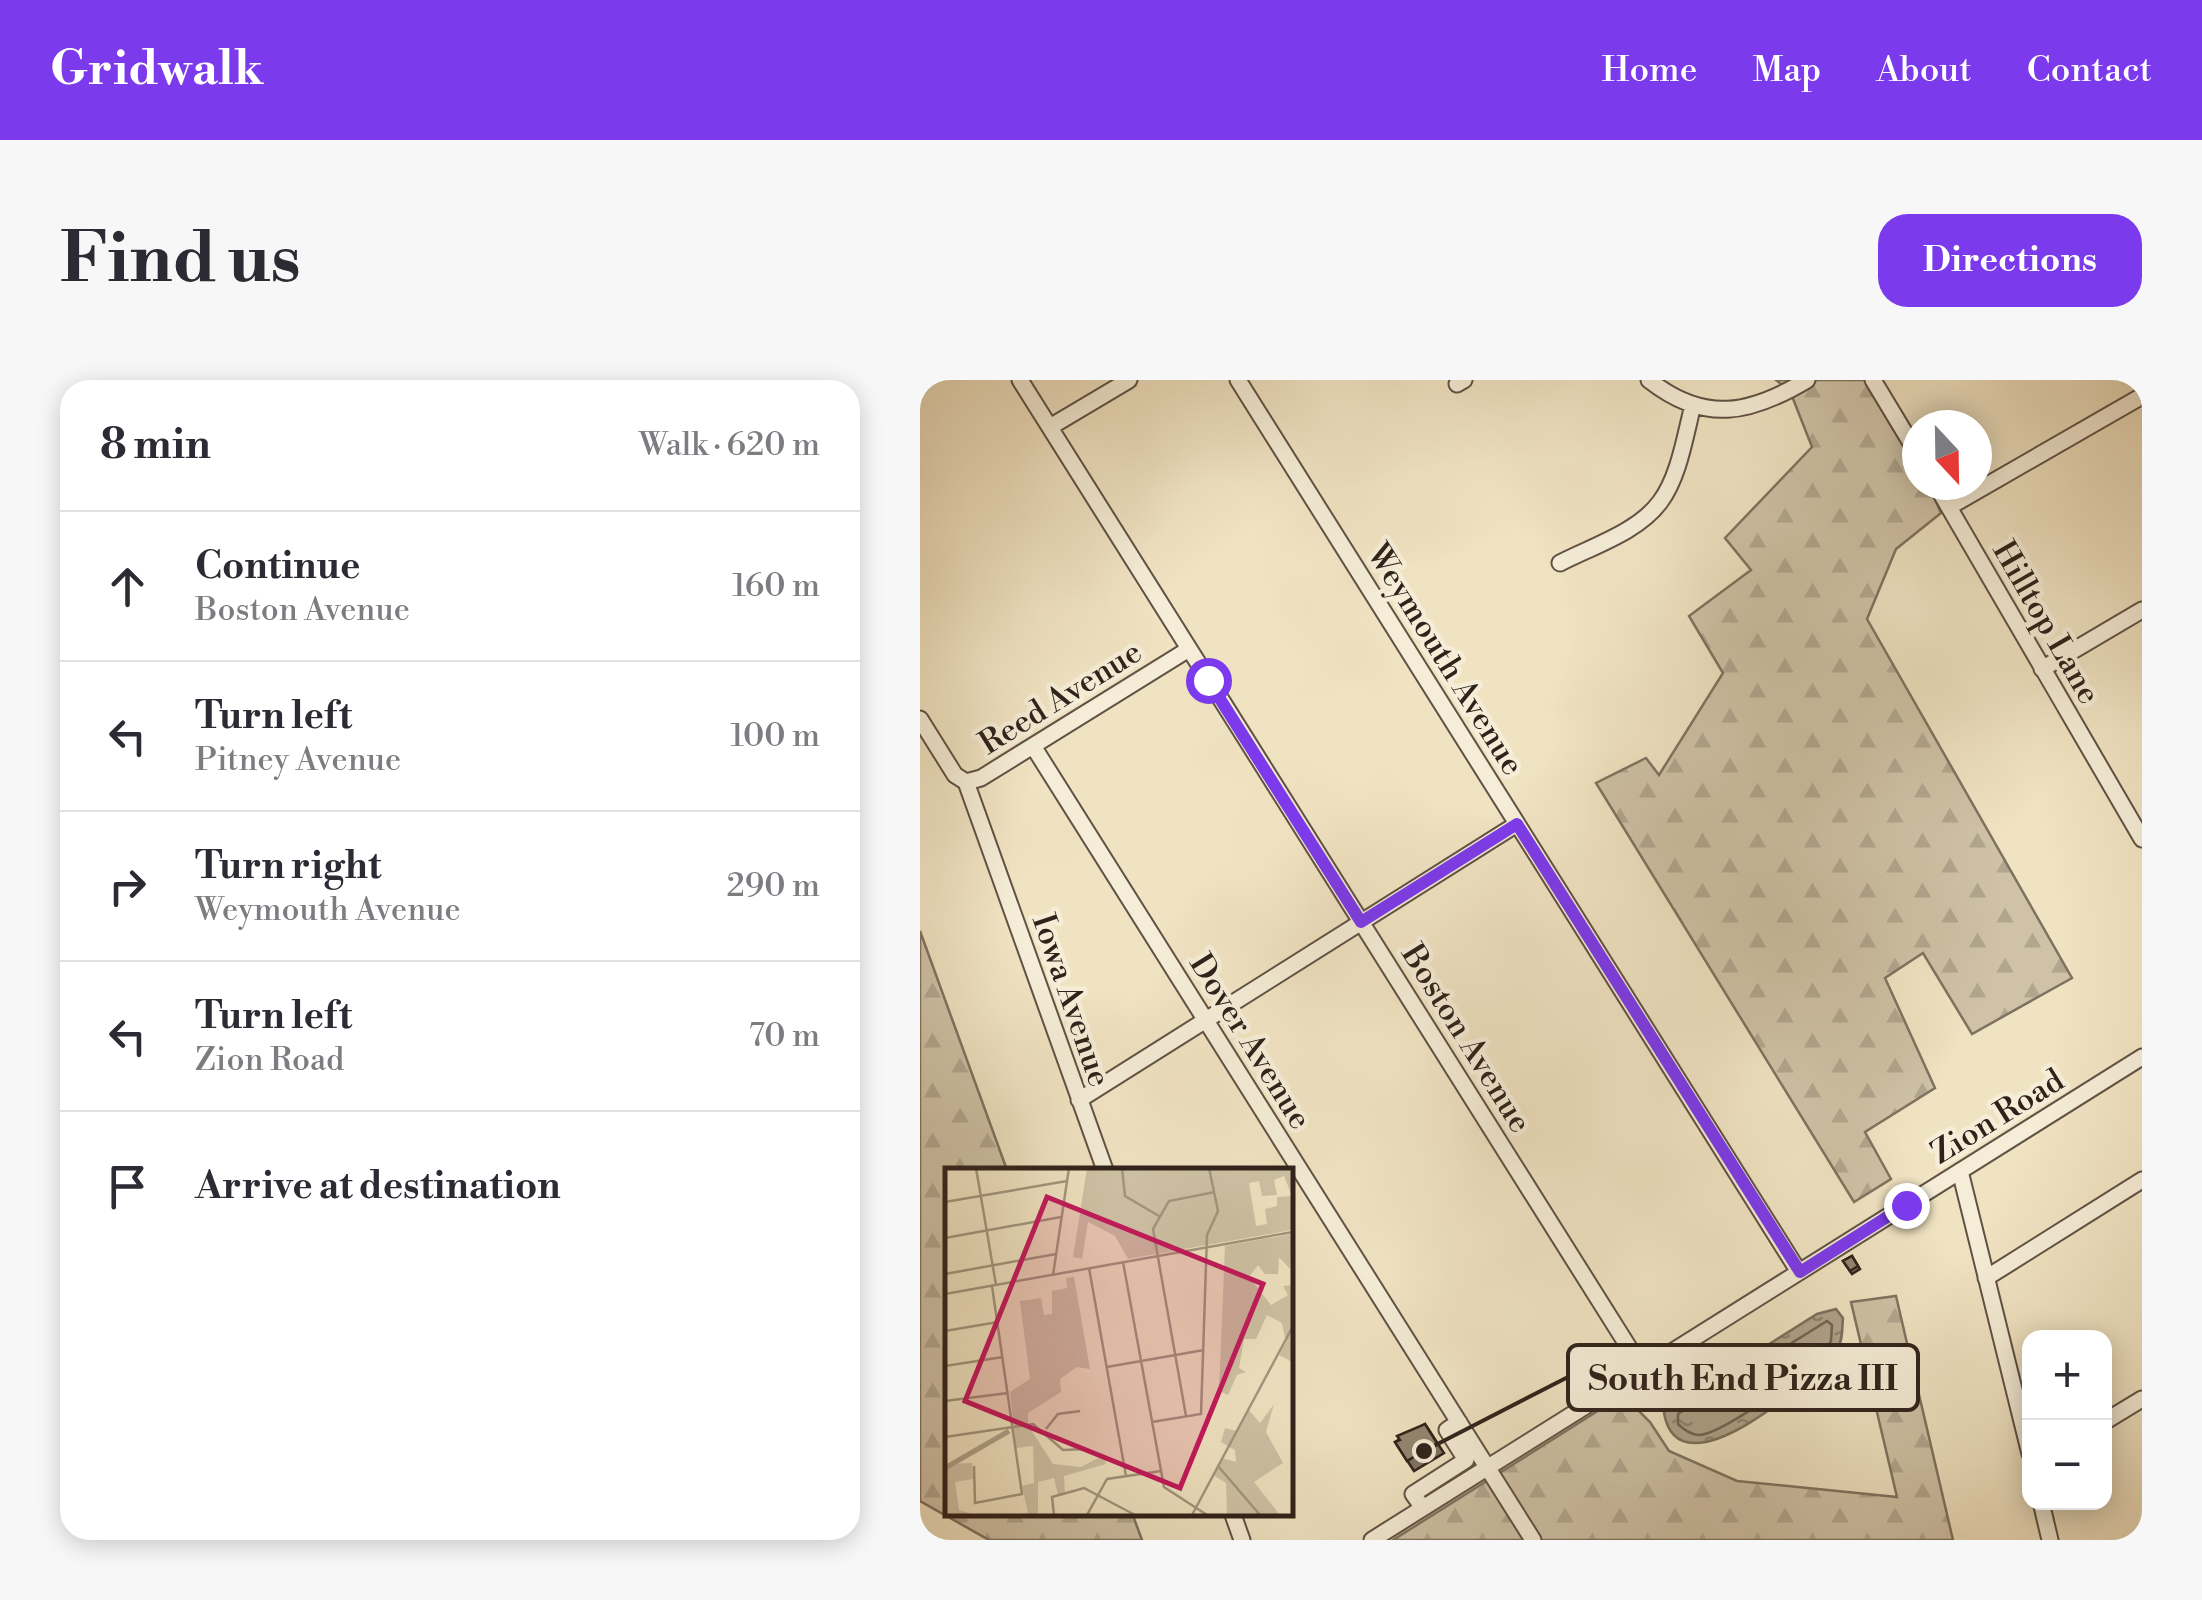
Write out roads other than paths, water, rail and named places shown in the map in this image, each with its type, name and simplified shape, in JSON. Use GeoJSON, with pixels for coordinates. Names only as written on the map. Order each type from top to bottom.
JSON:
{"type":"FeatureCollection","features":[{"type":"Feature","properties":{"kind":"street","name":"Boston Avenue"},"geometry":{"type":"LineString","coordinates":[[1020,380],[1643,1370]]}},
{"type":"Feature","properties":{"kind":"street"},"geometry":{"type":"LineString","coordinates":[[1050,427],[1129,380]]}},
{"type":"Feature","properties":{"kind":"street","name":"Weymouth Avenue"},"geometry":{"type":"LineString","coordinates":[[1238,380],[1800,1272]]}},
{"type":"Feature","properties":{"kind":"street"},"geometry":{"type":"LineString","coordinates":[[1649,380],[1693,406],[1715,409],[1762,404],[1808,380]]}},
{"type":"Feature","properties":{"kind":"street"},"geometry":{"type":"LineString","coordinates":[[1873,380],[1902,429]]}},
{"type":"Feature","properties":{"kind":"street"},"geometry":{"type":"LineString","coordinates":[[1949,507],[2142,396]]}},
{"type":"Feature","properties":{"kind":"street"},"geometry":{"type":"LineString","coordinates":[[1560,563],[1641,521],[1660,502],[1675,468],[1693,406]]}},
{"type":"Feature","properties":{"kind":"street","name":"Hilltop Lane"},"geometry":{"type":"LineString","coordinates":[[1945,500],[2140,832]]}},
{"type":"Feature","properties":{"kind":"street"},"geometry":{"type":"LineString","coordinates":[[2042,669],[2142,610]]}},
{"type":"Feature","properties":{"kind":"street","name":"Reed Avenue"},"geometry":{"type":"LineString","coordinates":[[990,847],[966,782],[981,778],[1189,649]]}},
{"type":"Feature","properties":{"kind":"street"},"geometry":{"type":"LineString","coordinates":[[920,718],[955,774],[966,782]]}},
{"type":"Feature","properties":{"kind":"street","name":"Dover Avenue"},"geometry":{"type":"LineString","coordinates":[[1033,746],[1533,1540]]}},
{"type":"Feature","properties":{"kind":"street"},"geometry":{"type":"LineString","coordinates":[[1078,1100],[1517,824]]}},
{"type":"Feature","properties":{"kind":"street","name":"Iowa Avenue"},"geometry":{"type":"LineString","coordinates":[[990,847],[1103,1168]]}},
{"type":"Feature","properties":{"kind":"street","name":"Zion Road"},"geometry":{"type":"LineString","coordinates":[[1372,1540],[1423,1508],[1466,1471],[1488,1467],[2142,1056]]}},
{"type":"Feature","properties":{"kind":"street"},"geometry":{"type":"LineString","coordinates":[[1960,1171],[2022,1422]]}},
{"type":"Feature","properties":{"kind":"street"},"geometry":{"type":"LineString","coordinates":[[1986,1278],[2142,1180]]}},
{"type":"Feature","properties":{"kind":"street"},"geometry":{"type":"LineString","coordinates":[[2107,1420],[2142,1399]]}},
{"type":"Feature","properties":{"kind":"street"},"geometry":{"type":"LineString","coordinates":[[1459,1422],[1446,1430],[1466,1460],[1466,1471]]}},
{"type":"Feature","properties":{"kind":"street"},"geometry":{"type":"LineString","coordinates":[[2043,1510],[2050,1540]]}},
{"type":"Feature","properties":{"kind":"street"},"geometry":{"type":"LineString","coordinates":[[1233,1515],[1242,1540]]}},
{"type":"Feature","properties":{"kind":"water"},"geometry":{"type":"Polygon","coordinates":[[[1836,1309],[1843,1318],[1837,1349],[1776,1405],[1719,1438],[1694,1443],[1675,1436],[1664,1413],[1669,1407],[1817,1314],[1836,1309]]]}},
{"type":"Feature","properties":{"kind":"place","name":"South End Pizza III"},"geometry":{"type":"Point","coordinates":[1424,1451]}}]}
